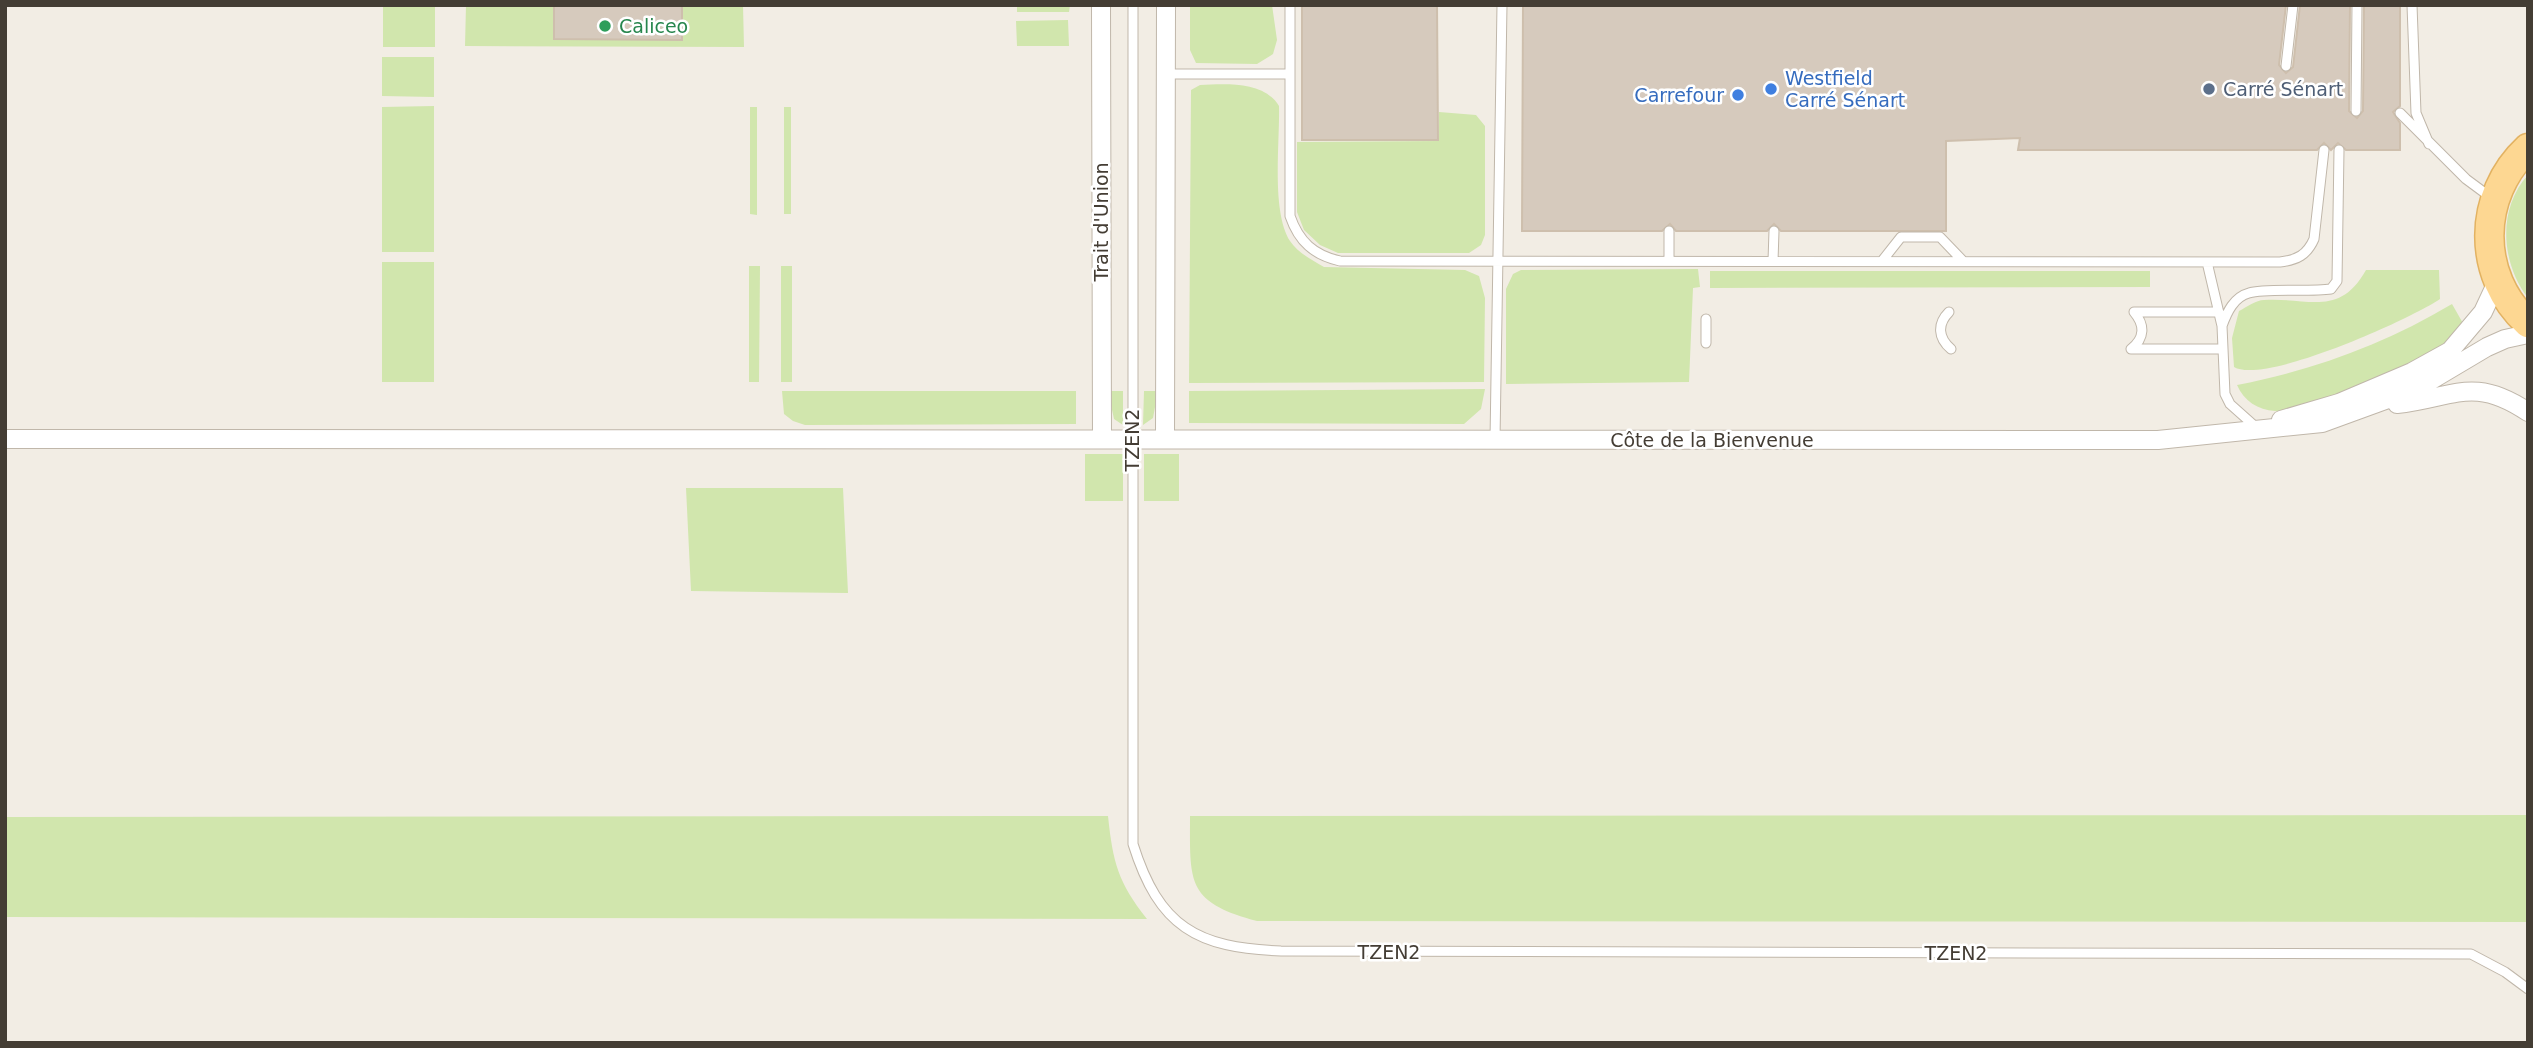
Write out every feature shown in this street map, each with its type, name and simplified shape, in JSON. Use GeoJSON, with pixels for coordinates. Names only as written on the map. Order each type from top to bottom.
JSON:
{"type":"FeatureCollection","features":[{"type":"Feature","properties":{"kind":"main road"},"geometry":{"type":"LineString","coordinates":[[2528,148],[2503,177],[2490,211],[2488,247],[2497,282],[2515,311],[2528,323]]}},
{"type":"Feature","properties":{"kind":"street","name":"Trait d'Union"},"geometry":{"type":"LineString","coordinates":[[1101,5],[1102,439]]}},
{"type":"Feature","properties":{"kind":"street"},"geometry":{"type":"LineString","coordinates":[[1164,439],[1166,5]]}},
{"type":"Feature","properties":{"kind":"street","name":"Côte de la Bienvenue"},"geometry":{"type":"LineString","coordinates":[[2258,429],[2339,402],[2412,372],[2450,351],[2483,312],[2497,282]]}},
{"type":"Feature","properties":{"kind":"street","name":"Côte de la Bienvenue"},"geometry":{"type":"LineString","coordinates":[[5,439],[2158,440],[2199,438],[2322,423],[2418,388],[2505,339],[2528,334]]}},
{"type":"Feature","properties":{"kind":"street"},"geometry":{"type":"LineString","coordinates":[[2372,407],[2412,403],[2468,390],[2501,396],[2528,412]]}},
{"type":"Feature","properties":{"kind":"lane","name":"TZEN2"},"geometry":{"type":"LineString","coordinates":[[1133,5],[1133,844],[1143,877],[1160,903],[1181,925],[1213,944],[1242,950],[1281,951],[2471,954],[2505,972],[2528,989]]}},
{"type":"Feature","properties":{"kind":"lane"},"geometry":{"type":"LineString","coordinates":[[1290,5],[1290,216],[1296,234],[1309,247],[1323,257],[1340,261],[2280,262],[2296,260],[2309,250],[2318,222],[2324,150]]}},
{"type":"Feature","properties":{"kind":"lane"},"geometry":{"type":"LineString","coordinates":[[1495,440],[1496,261],[1502,149],[1502,5]]}},
{"type":"Feature","properties":{"kind":"lane"},"geometry":{"type":"LineString","coordinates":[[2286,66],[2293,5]]}},
{"type":"Feature","properties":{"kind":"lane"},"geometry":{"type":"LineString","coordinates":[[2356,111],[2357,5]]}},
{"type":"Feature","properties":{"kind":"lane"},"geometry":{"type":"LineString","coordinates":[[2412,5],[2416,113],[2429,144]]}},
{"type":"Feature","properties":{"kind":"lane"},"geometry":{"type":"LineString","coordinates":[[1166,74],[1289,74]]}},
{"type":"Feature","properties":{"kind":"lane"},"geometry":{"type":"LineString","coordinates":[[2400,113],[2466,179],[2494,200]]}},
{"type":"Feature","properties":{"kind":"lane"},"geometry":{"type":"LineString","coordinates":[[2222,326],[2232,304],[2249,293],[2331,289],[2337,281],[2339,150]]}},
{"type":"Feature","properties":{"kind":"lane"},"geometry":{"type":"LineString","coordinates":[[1669,231],[1669,261]]}},
{"type":"Feature","properties":{"kind":"lane"},"geometry":{"type":"LineString","coordinates":[[1773,261],[1774,231]]}},
{"type":"Feature","properties":{"kind":"lane"},"geometry":{"type":"LineString","coordinates":[[1882,261],[1901,237],[1940,237],[1964,261]]}},
{"type":"Feature","properties":{"kind":"lane"},"geometry":{"type":"LineString","coordinates":[[2207,261],[2222,326],[2225,394],[2230,404],[2258,429]]}},
{"type":"Feature","properties":{"kind":"lane"},"geometry":{"type":"LineString","coordinates":[[1950,312],[1942,321],[1940,331],[1951,349]]}},
{"type":"Feature","properties":{"kind":"lane"},"geometry":{"type":"LineString","coordinates":[[2219,312],[2134,312],[2143,329],[2140,341],[2131,349],[2222,349]]}},
{"type":"Feature","properties":{"kind":"lane"},"geometry":{"type":"LineString","coordinates":[[1706,319],[1706,343]]}},
{"type":"Feature","properties":{"kind":"green space"},"geometry":{"type":"Polygon","coordinates":[[[383,5],[435,5],[435,47],[383,47],[383,5]]]}},
{"type":"Feature","properties":{"kind":"green space","name":"Caliceo"},"geometry":{"type":"Polygon","coordinates":[[[466,5],[743,5],[744,47],[465,46],[466,5]]]}},
{"type":"Feature","properties":{"kind":"green space"},"geometry":{"type":"Polygon","coordinates":[[[1017,5],[1070,5],[1069,12],[1017,12],[1017,5]]]}},
{"type":"Feature","properties":{"kind":"green space"},"geometry":{"type":"Polygon","coordinates":[[[1190,5],[1272,5],[1277,40],[1273,54],[1257,64],[1196,63],[1190,50],[1190,5]]]}},
{"type":"Feature","properties":{"kind":"green space"},"geometry":{"type":"Polygon","coordinates":[[[1068,20],[1069,46],[1017,46],[1016,21],[1068,20]]]}},
{"type":"Feature","properties":{"kind":"green space"},"geometry":{"type":"Polygon","coordinates":[[[382,57],[434,57],[434,97],[382,96],[382,57]]]}},
{"type":"Feature","properties":{"kind":"green space"},"geometry":{"type":"Polygon","coordinates":[[[1200,85],[1255,88],[1272,98],[1279,106],[1280,212],[1290,241],[1305,256],[1324,267],[1465,270],[1479,276],[1485,298],[1484,382],[1189,383],[1191,90],[1200,85]]]}},
{"type":"Feature","properties":{"kind":"green space"},"geometry":{"type":"Polygon","coordinates":[[[434,106],[434,252],[382,252],[382,107],[434,106]]]}},
{"type":"Feature","properties":{"kind":"green space"},"geometry":{"type":"Polygon","coordinates":[[[750,107],[757,107],[757,215],[750,214],[750,107]]]}},
{"type":"Feature","properties":{"kind":"green space"},"geometry":{"type":"Polygon","coordinates":[[[784,107],[791,107],[791,214],[784,214],[784,107]]]}},
{"type":"Feature","properties":{"kind":"green space"},"geometry":{"type":"Polygon","coordinates":[[[1439,112],[1476,115],[1485,126],[1485,235],[1481,245],[1469,253],[1338,253],[1320,245],[1304,230],[1297,212],[1297,142],[1439,141],[1439,112]]]}},
{"type":"Feature","properties":{"kind":"green space"},"geometry":{"type":"Polygon","coordinates":[[[2528,175],[2528,298],[2512,269],[2506,236],[2511,204],[2528,175]]]}},
{"type":"Feature","properties":{"kind":"green space"},"geometry":{"type":"Polygon","coordinates":[[[382,262],[434,262],[434,382],[382,382],[382,262]]]}},
{"type":"Feature","properties":{"kind":"green space"},"geometry":{"type":"Polygon","coordinates":[[[749,266],[760,266],[759,382],[749,382],[749,266]]]}},
{"type":"Feature","properties":{"kind":"green space"},"geometry":{"type":"Polygon","coordinates":[[[781,266],[792,266],[792,382],[781,382],[781,266]]]}},
{"type":"Feature","properties":{"kind":"green space"},"geometry":{"type":"Polygon","coordinates":[[[1698,269],[1700,287],[1693,288],[1689,382],[1506,384],[1506,289],[1513,274],[1521,270],[1698,269]]]}},
{"type":"Feature","properties":{"kind":"green space"},"geometry":{"type":"Polygon","coordinates":[[[2366,270],[2439,270],[2440,299],[2399,321],[2304,359],[2250,370],[2234,367],[2232,338],[2239,311],[2261,300],[2333,300],[2345,295],[2356,285],[2366,270]]]}},
{"type":"Feature","properties":{"kind":"green space"},"geometry":{"type":"Polygon","coordinates":[[[1710,271],[2150,271],[2150,287],[1710,288],[1710,271]]]}},
{"type":"Feature","properties":{"kind":"green space"},"geometry":{"type":"Polygon","coordinates":[[[2452,304],[2464,325],[2453,337],[2414,365],[2366,386],[2324,401],[2275,411],[2252,404],[2237,385],[2294,372],[2348,354],[2401,331],[2452,304]]]}},
{"type":"Feature","properties":{"kind":"green space"},"geometry":{"type":"Polygon","coordinates":[[[1485,389],[1481,409],[1464,424],[1189,423],[1189,391],[1485,389]]]}},
{"type":"Feature","properties":{"kind":"green space"},"geometry":{"type":"Polygon","coordinates":[[[782,391],[1076,391],[1076,424],[805,425],[784,414],[782,391]]]}},
{"type":"Feature","properties":{"kind":"green space"},"geometry":{"type":"Polygon","coordinates":[[[1108,391],[1123,391],[1123,425],[1114,419],[1108,391]]]}},
{"type":"Feature","properties":{"kind":"green space"},"geometry":{"type":"Polygon","coordinates":[[[1144,391],[1158,391],[1153,418],[1143,425],[1144,391]]]}},
{"type":"Feature","properties":{"kind":"green space"},"geometry":{"type":"Polygon","coordinates":[[[1085,454],[1123,454],[1123,501],[1085,501],[1085,454]]]}},
{"type":"Feature","properties":{"kind":"green space"},"geometry":{"type":"Polygon","coordinates":[[[1144,454],[1179,454],[1179,501],[1144,501],[1144,454]]]}},
{"type":"Feature","properties":{"kind":"green space"},"geometry":{"type":"Polygon","coordinates":[[[686,488],[843,488],[848,593],[691,591],[686,488]]]}},
{"type":"Feature","properties":{"kind":"green space"},"geometry":{"type":"Polygon","coordinates":[[[2528,815],[2528,922],[1257,921],[1234,914],[1205,897],[1192,873],[1190,858],[1190,816],[2528,815]]]}},
{"type":"Feature","properties":{"kind":"green space"},"geometry":{"type":"Polygon","coordinates":[[[1108,816],[1118,871],[1129,894],[1147,919],[5,917],[5,817],[1108,816]]]}},
{"type":"Feature","properties":{"kind":"building"},"geometry":{"type":"Polygon","coordinates":[[[554,5],[682,5],[682,40],[554,39],[554,5]]]}},
{"type":"Feature","properties":{"kind":"building"},"geometry":{"type":"Polygon","coordinates":[[[1302,5],[1437,5],[1438,140],[1302,140],[1302,5]]]}},
{"type":"Feature","properties":{"kind":"building","name":"Westfield Carré Sénart"},"geometry":{"type":"Polygon","coordinates":[[[1523,5],[2286,5],[2279,65],[2286,73],[2293,67],[2300,5],[2350,5],[2349,111],[2357,118],[2363,111],[2364,5],[2400,5],[2400,106],[2393,112],[2400,123],[2400,150],[2346,150],[2338,143],[2331,150],[2324,143],[2317,150],[2018,150],[2020,138],[1946,141],[1946,231],[1781,231],[1774,224],[1767,231],[1676,231],[1670,224],[1662,231],[1522,231],[1523,5]]]}},
{"type":"Feature","properties":{"kind":"place","name":"Caliceo"},"geometry":{"type":"Point","coordinates":[605,26]}},
{"type":"Feature","properties":{"kind":"place","name":"Westfield Carré Sénart"},"geometry":{"type":"Point","coordinates":[1771,89]}},
{"type":"Feature","properties":{"kind":"place","name":"Carré Sénart"},"geometry":{"type":"Point","coordinates":[2209,89]}},
{"type":"Feature","properties":{"kind":"place","name":"Carrefour"},"geometry":{"type":"Point","coordinates":[1738,95]}}]}
